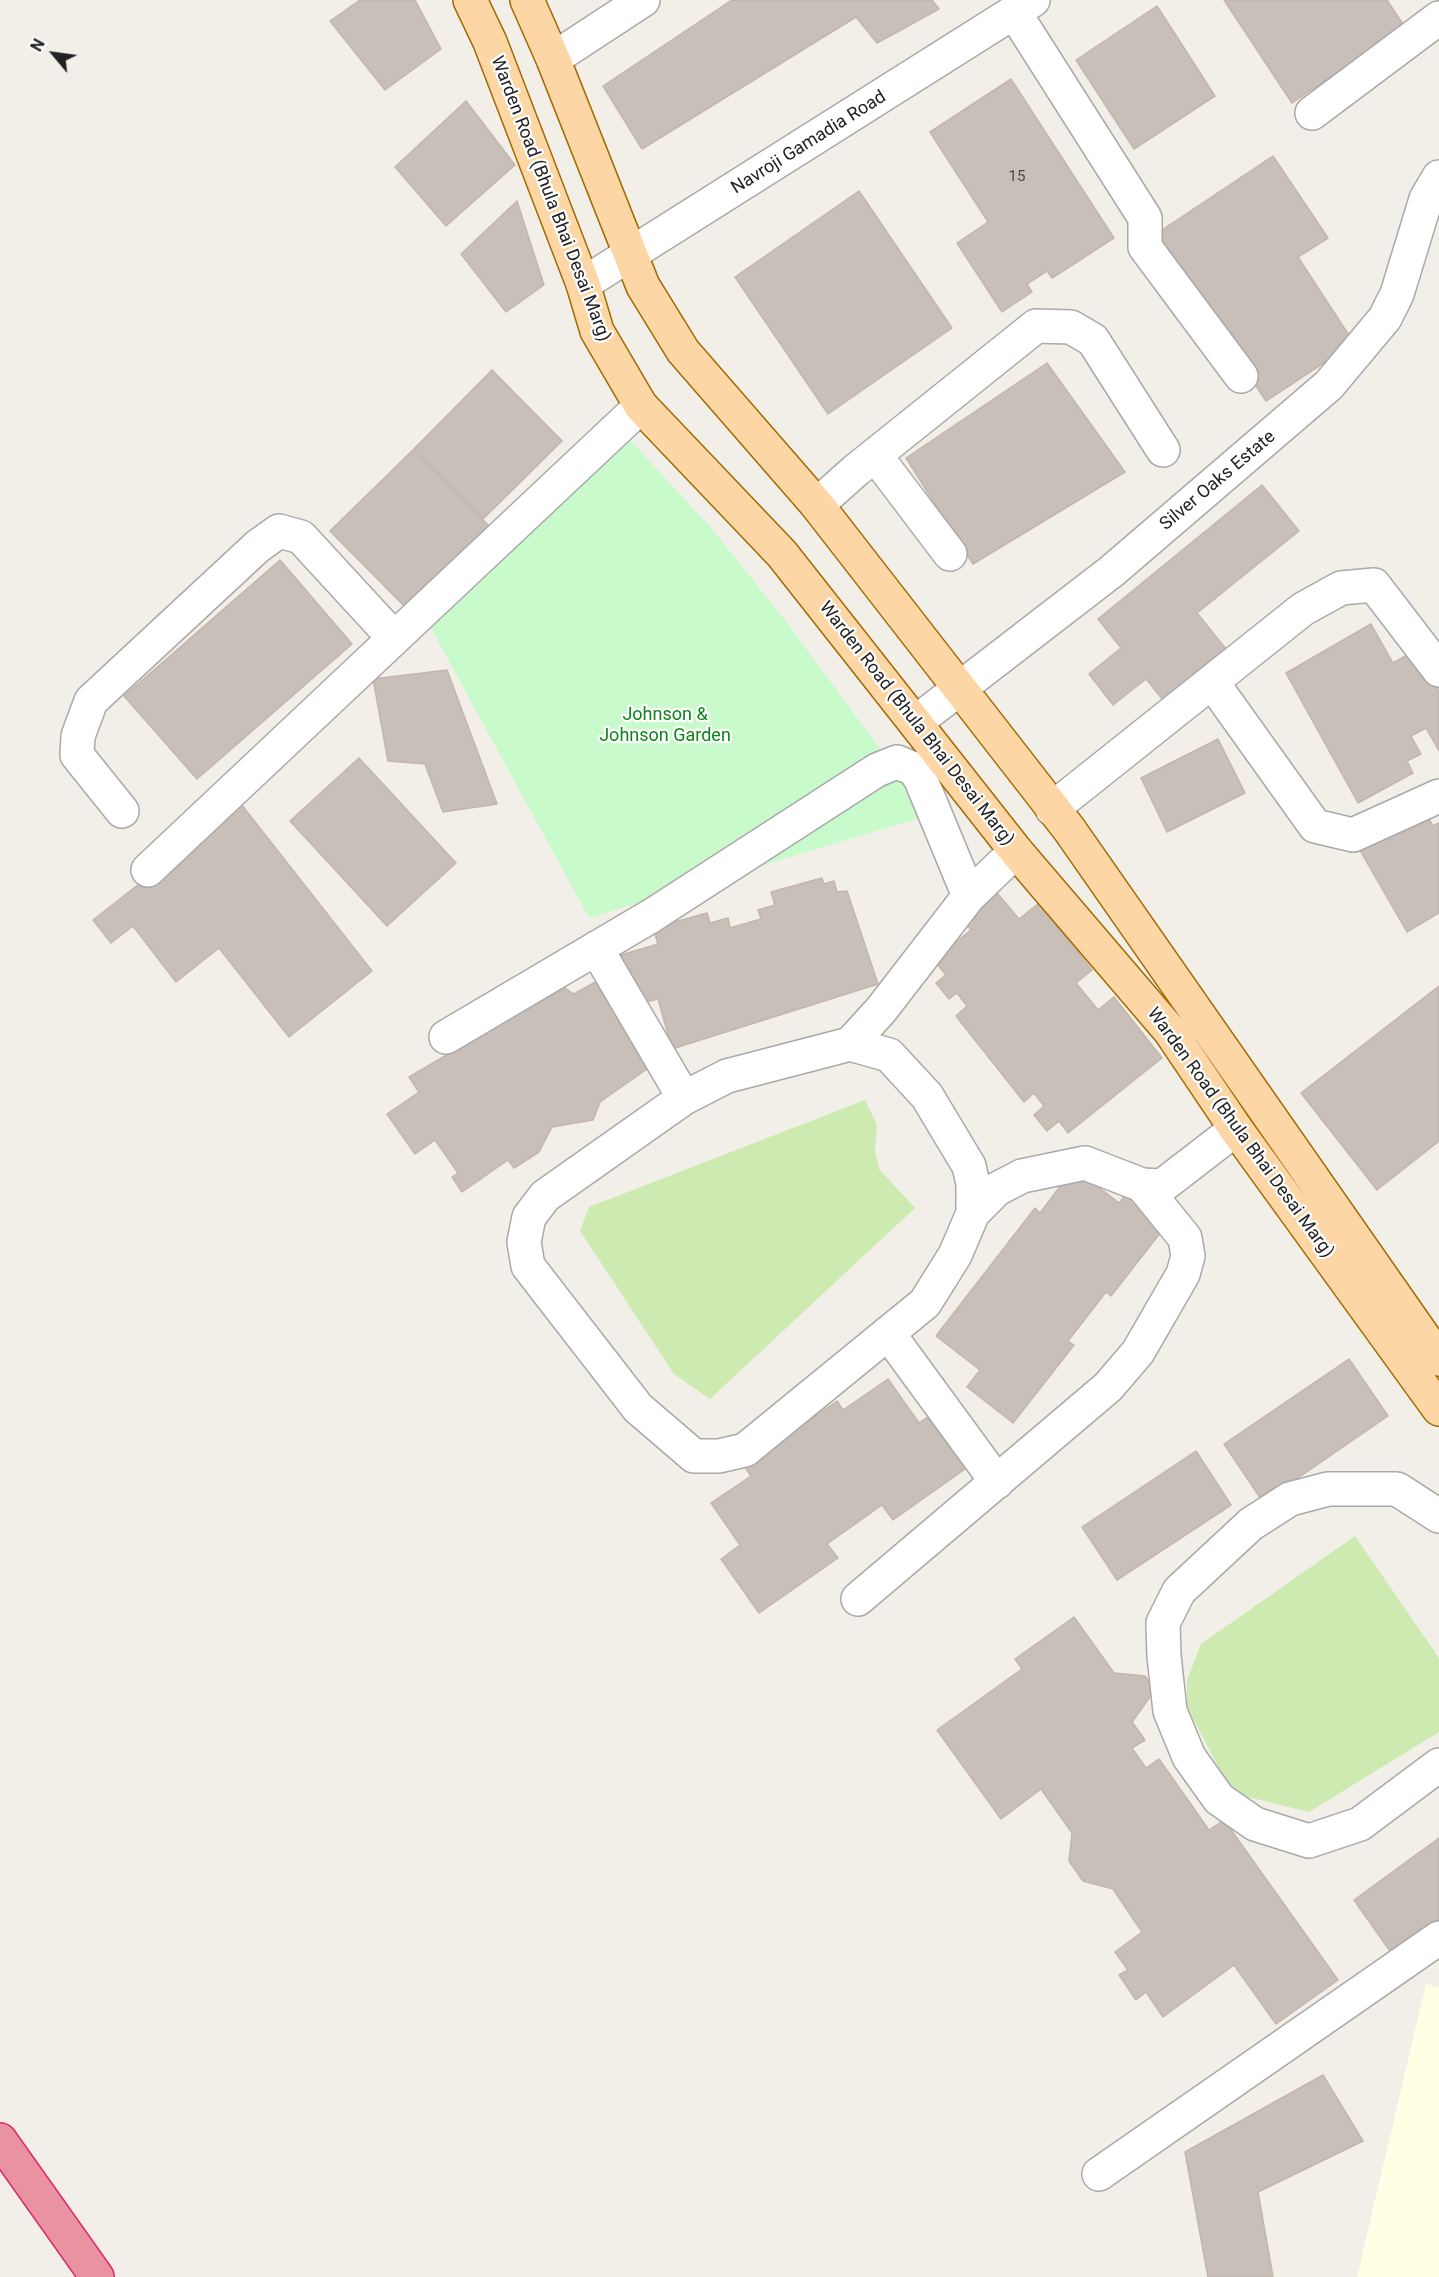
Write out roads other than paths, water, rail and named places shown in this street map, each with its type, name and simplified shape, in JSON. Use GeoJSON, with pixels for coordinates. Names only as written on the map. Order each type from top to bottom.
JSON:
{"type":"FeatureCollection","features":[{"type":"Feature","properties":{"kind":"highway"},"geometry":{"type":"LineString","coordinates":[[0,2140],[97,2277]]}},
{"type":"Feature","properties":{"kind":"main road","name":"Warden Road (Bhula Bhai Desai Marg)"},"geometry":{"type":"LineString","coordinates":[[470,0],[490,42],[583,284],[597,331],[642,406],[782,554],[1016,851],[1170,1031],[1236,1129],[1429,1354]]}},
{"type":"Feature","properties":{"kind":"main road","name":"Warden Road (Bhula Bhai Desai Marg)"},"geometry":{"type":"LineString","coordinates":[[527,0],[553,59],[643,286],[683,351],[817,505],[1069,829],[1429,1354],[1439,1409]]}},
{"type":"Feature","properties":{"kind":"street"},"geometry":{"type":"LineString","coordinates":[[553,59],[643,0]]}},
{"type":"Feature","properties":{"kind":"street"},"geometry":{"type":"LineString","coordinates":[[1430,0],[1439,13]]}},
{"type":"Feature","properties":{"kind":"street","name":"Navroji Gamadia Road"},"geometry":{"type":"LineString","coordinates":[[583,284],[1024,6]]}},
{"type":"Feature","properties":{"kind":"street"},"geometry":{"type":"LineString","coordinates":[[1024,6],[1145,218],[1145,247],[1241,376]]}},
{"type":"Feature","properties":{"kind":"street"},"geometry":{"type":"LineString","coordinates":[[1312,112],[1439,18]]}},
{"type":"Feature","properties":{"kind":"street","name":"Silver Oaks Estate"},"geometry":{"type":"LineString","coordinates":[[916,722],[1112,571],[1329,386],[1385,318],[1396,294],[1426,199],[1439,177]]}},
{"type":"Feature","properties":{"kind":"street"},"geometry":{"type":"LineString","coordinates":[[817,505],[875,455],[1036,326],[1071,327],[1093,340],[1163,450]]}},
{"type":"Feature","properties":{"kind":"street"},"geometry":{"type":"LineString","coordinates":[[148,870],[642,406]]}},
{"type":"Feature","properties":{"kind":"street"},"geometry":{"type":"LineString","coordinates":[[875,455],[950,554]]}},
{"type":"Feature","properties":{"kind":"street"},"geometry":{"type":"LineString","coordinates":[[122,811],[77,755],[78,736],[91,700],[258,546],[279,531],[301,537],[394,638]]}},
{"type":"Feature","properties":{"kind":"street"},"geometry":{"type":"LineString","coordinates":[[1052,810],[1303,609],[1341,588],[1374,585],[1439,670]]}},
{"type":"Feature","properties":{"kind":"street"},"geometry":{"type":"LineString","coordinates":[[1212,682],[1315,826],[1353,835],[1439,796]]}},
{"type":"Feature","properties":{"kind":"street"},"geometry":{"type":"LineString","coordinates":[[447,1036],[651,916],[877,770],[897,762],[914,768],[921,780],[969,896]]}},
{"type":"Feature","properties":{"kind":"street"},"geometry":{"type":"LineString","coordinates":[[850,1044],[881,1010],[969,896],[1016,851]]}},
{"type":"Feature","properties":{"kind":"street"},"geometry":{"type":"LineString","coordinates":[[596,948],[684,1098]]}},
{"type":"Feature","properties":{"kind":"street"},"geometry":{"type":"LineString","coordinates":[[973,1213],[973,1184],[969,1166],[927,1096],[889,1055],[850,1044],[727,1076],[684,1098],[545,1196],[529,1217],[524,1242],[528,1266],[638,1408],[694,1456],[719,1456],[745,1450],[925,1303],[950,1263],[973,1213],[997,1189],[1022,1176],[1084,1163],[1143,1185],[1161,1186],[1236,1129]]}},
{"type":"Feature","properties":{"kind":"street"},"geometry":{"type":"LineString","coordinates":[[858,1599],[1124,1371],[1138,1352],[1183,1274],[1188,1256],[1185,1238],[1143,1185]]}},
{"type":"Feature","properties":{"kind":"street"},"geometry":{"type":"LineString","coordinates":[[888,1333],[997,1482]]}},
{"type":"Feature","properties":{"kind":"street"},"geometry":{"type":"LineString","coordinates":[[1439,1516],[1397,1489],[1328,1489],[1290,1499],[1251,1524],[1179,1591],[1163,1623],[1170,1712],[1189,1757],[1219,1799],[1255,1824],[1309,1841],[1360,1824],[1439,1765]]}},
{"type":"Feature","properties":{"kind":"street"},"geometry":{"type":"LineString","coordinates":[[1099,2174],[1439,1938]]}},
{"type":"Feature","properties":{"kind":"park label","name":"Johnson & Johnson Garden"},"geometry":{"type":"Point","coordinates":[665,725]}}]}
